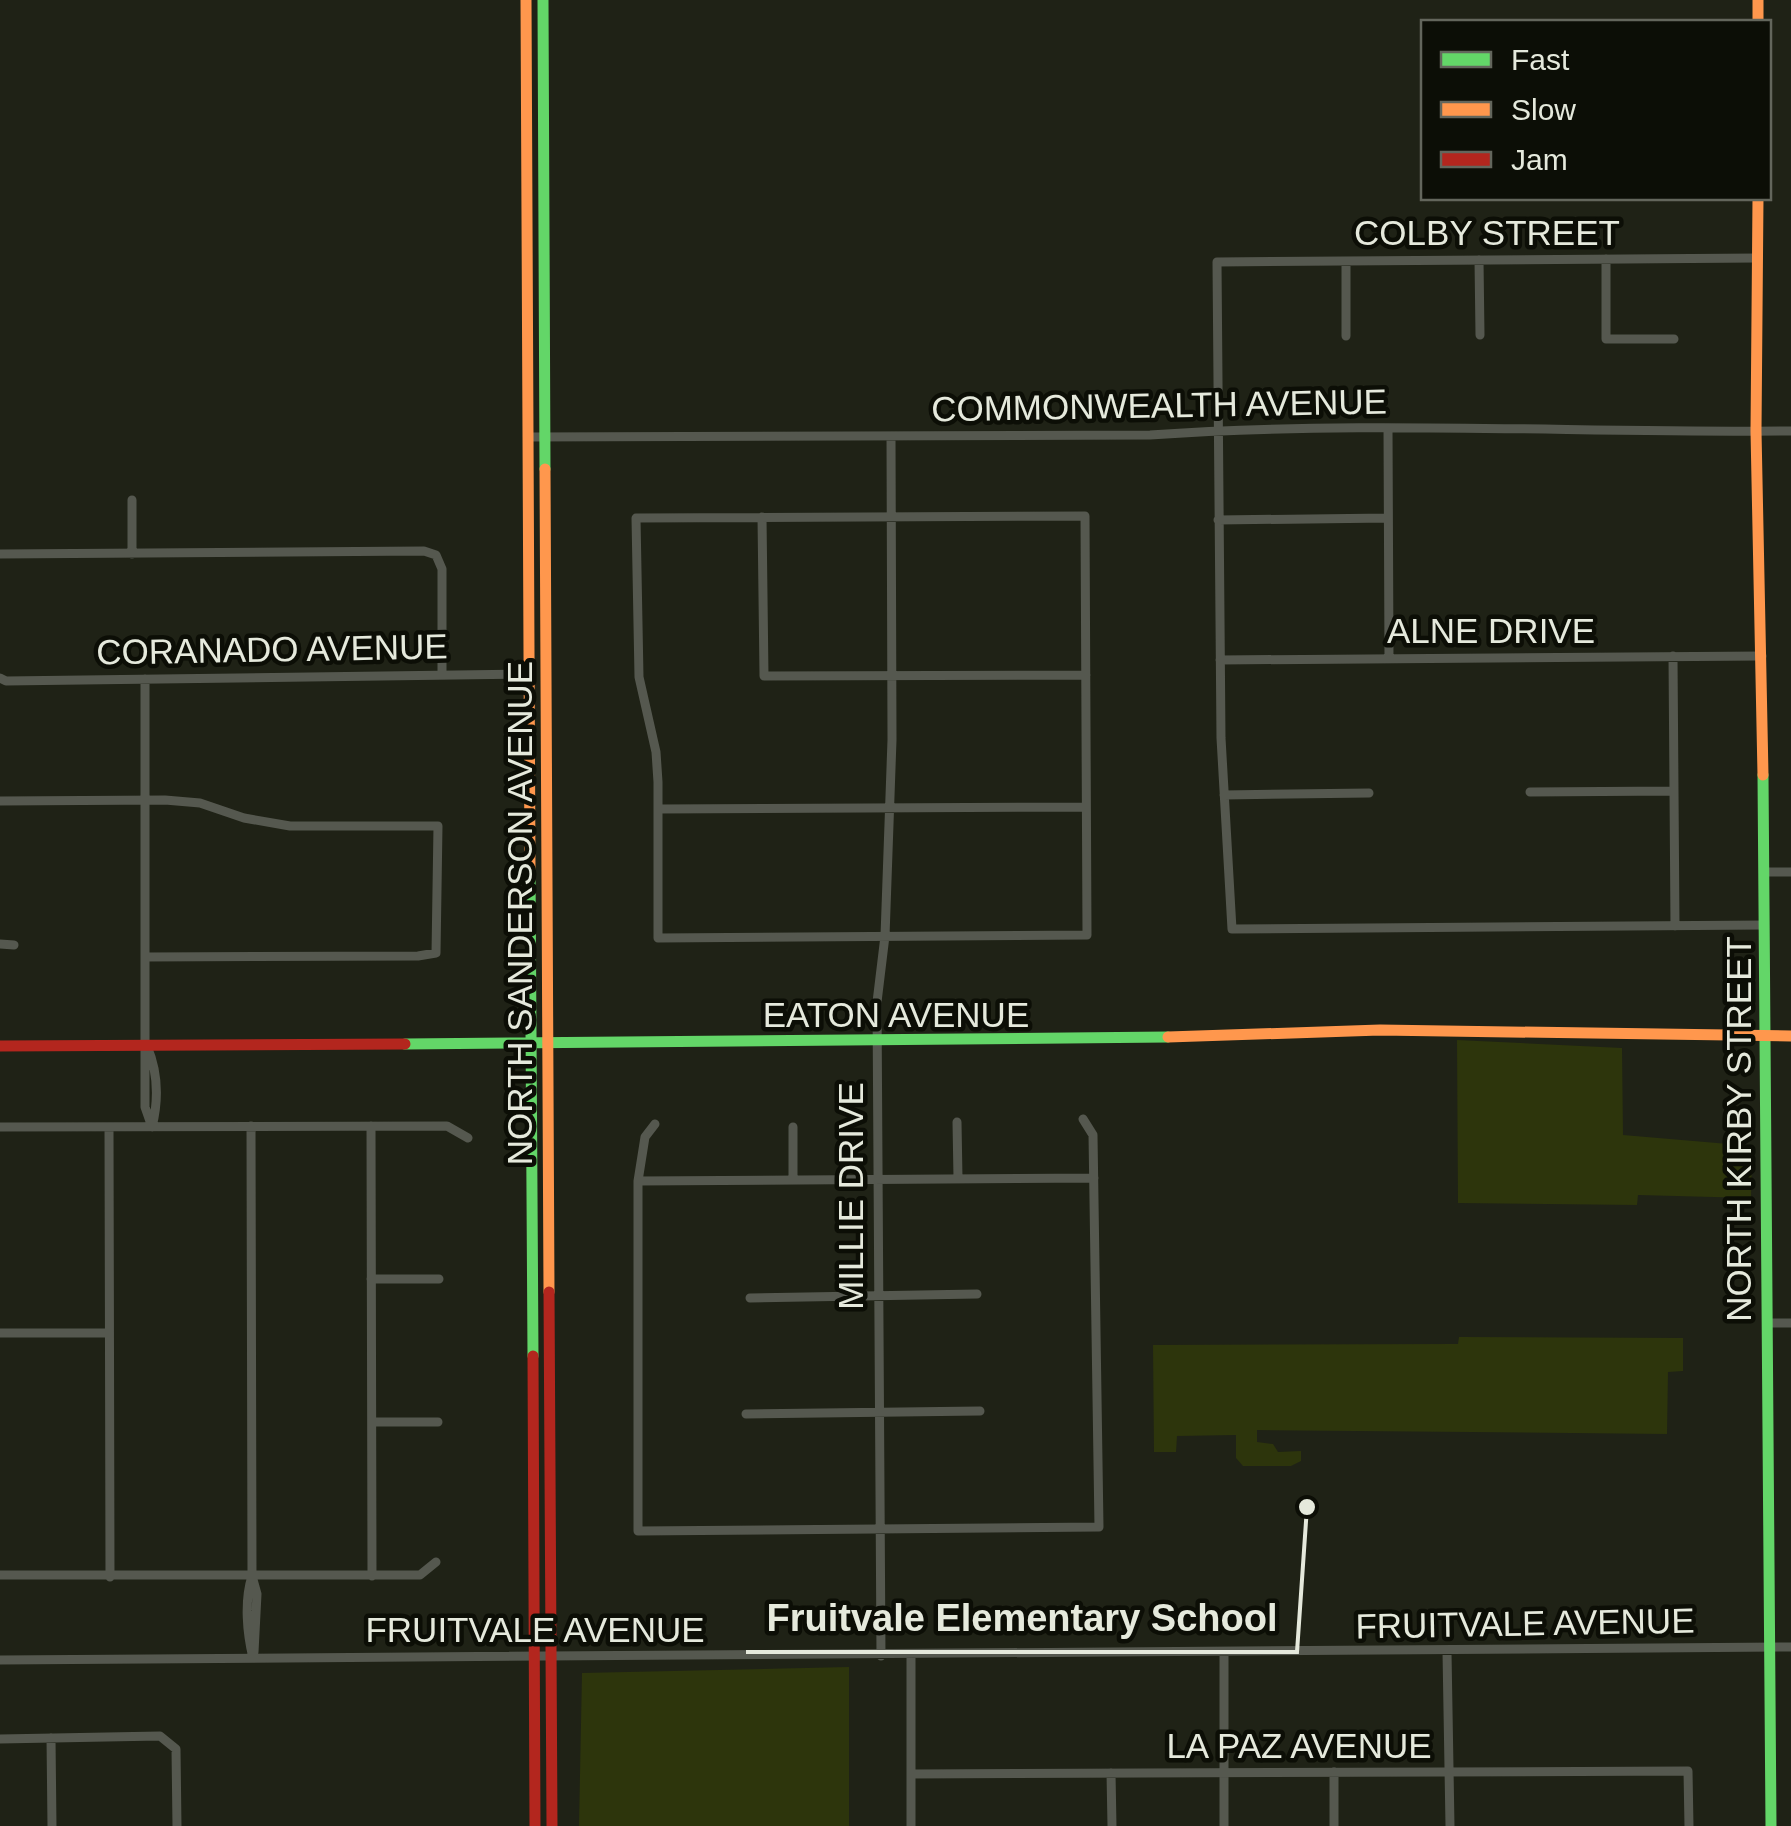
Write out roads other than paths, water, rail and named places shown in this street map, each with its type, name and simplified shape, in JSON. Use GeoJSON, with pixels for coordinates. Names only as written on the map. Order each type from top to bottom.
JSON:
{"type":"FeatureCollection","features":[{"type":"Feature","properties":{"kind":"main road","name":"NORTH SANDERSON AVENUE"},"geometry":{"type":"LineString","coordinates":[[526,0],[535,1826]]}},
{"type":"Feature","properties":{"kind":"main road","name":"NORTH SANDERSON AVENUE"},"geometry":{"type":"LineString","coordinates":[[543,0],[552,1826]]}},
{"type":"Feature","properties":{"kind":"main road","name":"NORTH KIRBY STREET"},"geometry":{"type":"LineString","coordinates":[[1758,200],[1756,432],[1762,656],[1771,1826]]}},
{"type":"Feature","properties":{"kind":"main road","name":"EATON AVENUE"},"geometry":{"type":"LineString","coordinates":[[0,1046],[1134,1040],[1210,1032],[1499,1030],[1791,1036]]}},
{"type":"Feature","properties":{"kind":"street","name":"COLBY STREET"},"geometry":{"type":"LineString","coordinates":[[1218,430],[1217,262],[1758,258]]}},
{"type":"Feature","properties":{"kind":"street"},"geometry":{"type":"LineString","coordinates":[[1606,259],[1606,339],[1674,338]]}},
{"type":"Feature","properties":{"kind":"street"},"geometry":{"type":"LineString","coordinates":[[1479,260],[1480,335]]}},
{"type":"Feature","properties":{"kind":"street"},"geometry":{"type":"LineString","coordinates":[[1346,261],[1346,336]]}},
{"type":"Feature","properties":{"kind":"street","name":"COMMONWEALTH AVENUE"},"geometry":{"type":"LineString","coordinates":[[528,438],[1150,435],[1388,428],[1791,431]]}},
{"type":"Feature","properties":{"kind":"street"},"geometry":{"type":"LineString","coordinates":[[1388,428],[1389,658]]}},
{"type":"Feature","properties":{"kind":"street"},"geometry":{"type":"LineString","coordinates":[[1218,430],[1220,660],[1232,929],[1764,925]]}},
{"type":"Feature","properties":{"kind":"street","name":"MILLIE DRIVE"},"geometry":{"type":"LineString","coordinates":[[880,1656],[877,1002],[885,936],[889,808],[890,436]]}},
{"type":"Feature","properties":{"kind":"street"},"geometry":{"type":"LineString","coordinates":[[132,500],[132,554]]}},
{"type":"Feature","properties":{"kind":"street"},"geometry":{"type":"LineString","coordinates":[[892,516],[1085,516],[1087,935],[658,938],[659,809],[656,752],[638,677],[636,518],[892,516]]}},
{"type":"Feature","properties":{"kind":"street"},"geometry":{"type":"LineString","coordinates":[[762,517],[764,676],[1086,675]]}},
{"type":"Feature","properties":{"kind":"street"},"geometry":{"type":"LineString","coordinates":[[1218,520],[1388,518]]}},
{"type":"Feature","properties":{"kind":"street"},"geometry":{"type":"LineString","coordinates":[[0,554],[436,555],[442,569],[442,674]]}},
{"type":"Feature","properties":{"kind":"street"},"geometry":{"type":"LineString","coordinates":[[1673,656],[1675,926]]}},
{"type":"Feature","properties":{"kind":"street","name":"ALNE DRIVE"},"geometry":{"type":"LineString","coordinates":[[1220,660],[1762,656]]}},
{"type":"Feature","properties":{"kind":"street","name":"CORANADO AVENUE"},"geometry":{"type":"LineString","coordinates":[[0,678],[6,681],[546,674]]}},
{"type":"Feature","properties":{"kind":"street"},"geometry":{"type":"LineString","coordinates":[[145,679],[145,1108],[152,1127]]}},
{"type":"Feature","properties":{"kind":"street"},"geometry":{"type":"LineString","coordinates":[[1530,792],[1674,791]]}},
{"type":"Feature","properties":{"kind":"street"},"geometry":{"type":"LineString","coordinates":[[1224,795],[1369,793]]}},
{"type":"Feature","properties":{"kind":"street"},"geometry":{"type":"LineString","coordinates":[[0,801],[200,803],[244,818],[290,826],[438,826],[436,952],[418,956],[146,957]]}},
{"type":"Feature","properties":{"kind":"street"},"geometry":{"type":"LineString","coordinates":[[659,809],[1086,807]]}},
{"type":"Feature","properties":{"kind":"street"},"geometry":{"type":"LineString","coordinates":[[1764,872],[1791,872]]}},
{"type":"Feature","properties":{"kind":"street"},"geometry":{"type":"LineString","coordinates":[[0,944],[14,944]]}},
{"type":"Feature","properties":{"kind":"street"},"geometry":{"type":"LineString","coordinates":[[655,1124],[645,1137],[638,1180],[638,1531],[882,1530],[1099,1527],[1094,1135],[1083,1119]]}},
{"type":"Feature","properties":{"kind":"street"},"geometry":{"type":"LineString","coordinates":[[957,1122],[958,1178]]}},
{"type":"Feature","properties":{"kind":"street"},"geometry":{"type":"LineString","coordinates":[[251,1126],[252,1576],[248,1588],[248,1638],[253,1658]]}},
{"type":"Feature","properties":{"kind":"street"},"geometry":{"type":"LineString","coordinates":[[371,1126],[372,1576]]}},
{"type":"Feature","properties":{"kind":"street"},"geometry":{"type":"LineString","coordinates":[[0,1128],[447,1126],[468,1138]]}},
{"type":"Feature","properties":{"kind":"street"},"geometry":{"type":"LineString","coordinates":[[108,1127],[110,1576]]}},
{"type":"Feature","properties":{"kind":"street"},"geometry":{"type":"LineString","coordinates":[[793,1127],[794,1178]]}},
{"type":"Feature","properties":{"kind":"street"},"geometry":{"type":"LineString","coordinates":[[638,1180],[1094,1178]]}},
{"type":"Feature","properties":{"kind":"street"},"geometry":{"type":"LineString","coordinates":[[372,1279],[439,1279]]}},
{"type":"Feature","properties":{"kind":"street"},"geometry":{"type":"LineString","coordinates":[[750,1298],[977,1294]]}},
{"type":"Feature","properties":{"kind":"street"},"geometry":{"type":"LineString","coordinates":[[1767,1324],[1791,1324]]}},
{"type":"Feature","properties":{"kind":"street"},"geometry":{"type":"LineString","coordinates":[[0,1333],[109,1333]]}},
{"type":"Feature","properties":{"kind":"street"},"geometry":{"type":"LineString","coordinates":[[746,1414],[980,1411]]}},
{"type":"Feature","properties":{"kind":"street"},"geometry":{"type":"LineString","coordinates":[[372,1422],[438,1422]]}},
{"type":"Feature","properties":{"kind":"street"},"geometry":{"type":"LineString","coordinates":[[0,1575],[420,1576],[436,1562]]}},
{"type":"Feature","properties":{"kind":"street","name":"FRUITVALE AVENUE"},"geometry":{"type":"LineString","coordinates":[[0,1660],[1791,1647]]}},
{"type":"Feature","properties":{"kind":"street"},"geometry":{"type":"LineString","coordinates":[[1447,1652],[1450,1826]]}},
{"type":"Feature","properties":{"kind":"street"},"geometry":{"type":"LineString","coordinates":[[1224,1654],[1224,1826]]}},
{"type":"Feature","properties":{"kind":"street"},"geometry":{"type":"LineString","coordinates":[[911,1656],[911,1826]]}},
{"type":"Feature","properties":{"kind":"street"},"geometry":{"type":"LineString","coordinates":[[0,1739],[160,1736],[176,1749],[177,1826]]}},
{"type":"Feature","properties":{"kind":"street"},"geometry":{"type":"LineString","coordinates":[[51,1738],[52,1826]]}},
{"type":"Feature","properties":{"kind":"street","name":"LA PAZ AVENUE"},"geometry":{"type":"LineString","coordinates":[[911,1774],[1688,1770],[1689,1826]]}},
{"type":"Feature","properties":{"kind":"street"},"geometry":{"type":"LineString","coordinates":[[1334,1772],[1334,1826]]}},
{"type":"Feature","properties":{"kind":"street"},"geometry":{"type":"LineString","coordinates":[[1111,1773],[1112,1826]]}},
{"type":"Feature","properties":{"kind":"place","name":"Fruitvale Elementary School"},"geometry":{"type":"Point","coordinates":[1307,1507]}}]}
